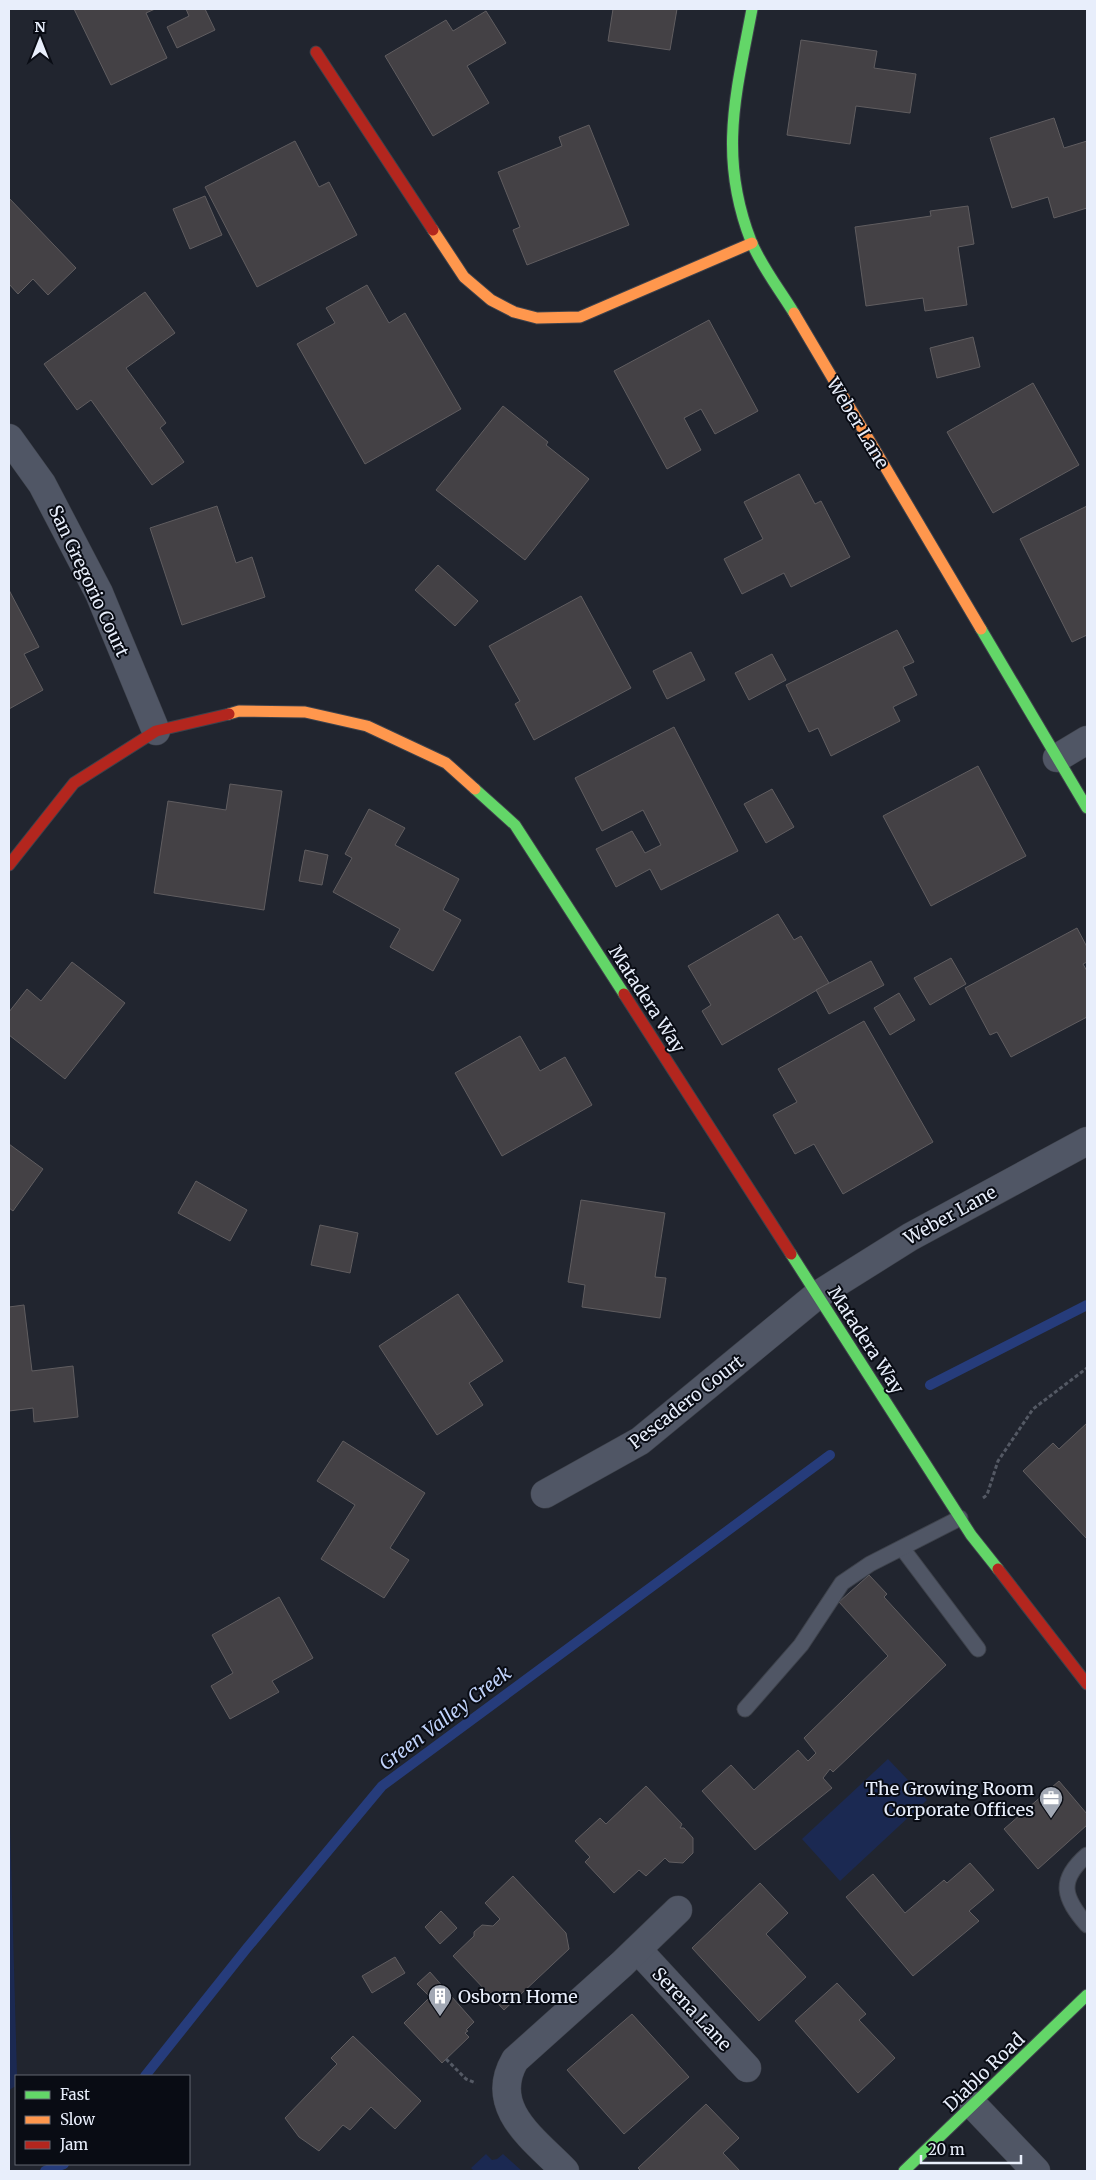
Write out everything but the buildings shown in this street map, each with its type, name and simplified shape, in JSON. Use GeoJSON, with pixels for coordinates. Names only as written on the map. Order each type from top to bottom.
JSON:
{"type":"FeatureCollection","features":[{"type":"Feature","properties":{"kind":"street","name":"Weber Lane"},"geometry":{"type":"LineString","coordinates":[[752,9],[733,118],[731,159],[738,200],[752,243],[1087,808]]}},
{"type":"Feature","properties":{"kind":"street"},"geometry":{"type":"LineString","coordinates":[[316,52],[464,277],[491,300],[514,312],[537,318],[580,317],[752,243]]}},
{"type":"Feature","properties":{"kind":"street","name":"San Gregorio Court"},"geometry":{"type":"LineString","coordinates":[[9,438],[42,484],[99,593],[156,731]]}},
{"type":"Feature","properties":{"kind":"street","name":"Matadera Way"},"geometry":{"type":"LineString","coordinates":[[9,866],[74,783],[156,731],[239,711],[305,712],[367,726],[446,763],[515,825],[960,1518],[1087,1684]]}},
{"type":"Feature","properties":{"kind":"street"},"geometry":{"type":"LineString","coordinates":[[1057,758],[1087,740]]}},
{"type":"Feature","properties":{"kind":"street","name":"Weber Lane"},"geometry":{"type":"LineString","coordinates":[[816,1296],[910,1237],[1087,1141]]}},
{"type":"Feature","properties":{"kind":"street","name":"Pescadero Court"},"geometry":{"type":"LineString","coordinates":[[545,1494],[640,1442],[816,1296]]}},
{"type":"Feature","properties":{"kind":"street"},"geometry":{"type":"LineString","coordinates":[[565,2171],[511,2112],[505,2092],[506,2080],[515,2060],[638,1950],[678,1910]]}},
{"type":"Feature","properties":{"kind":"street","name":"Serena Lane"},"geometry":{"type":"LineString","coordinates":[[638,1950],[747,2068]]}},
{"type":"Feature","properties":{"kind":"street","name":"Diablo Road"},"geometry":{"type":"LineString","coordinates":[[904,2171],[974,2106],[1087,1995]]}},
{"type":"Feature","properties":{"kind":"street"},"geometry":{"type":"LineString","coordinates":[[974,2106],[1036,2171]]}},
{"type":"Feature","properties":{"kind":"lane"},"geometry":{"type":"LineString","coordinates":[[746,1709],[801,1645],[842,1583],[870,1564],[960,1518]]}},
{"type":"Feature","properties":{"kind":"lane"},"geometry":{"type":"LineString","coordinates":[[902,1548],[978,1649]]}},
{"type":"Feature","properties":{"kind":"lane"},"geometry":{"type":"LineString","coordinates":[[1087,1856],[1073,1867],[1067,1886],[1071,1906],[1087,1925]]}},
{"type":"Feature","properties":{"kind":"path"},"geometry":{"type":"LineString","coordinates":[[960,1518],[987,1495],[998,1461],[1033,1409],[1087,1368]]}},
{"type":"Feature","properties":{"kind":"path"},"geometry":{"type":"LineString","coordinates":[[446,2059],[466,2079],[505,2092]]}},
{"type":"Feature","properties":{"kind":"shaded area"},"geometry":{"type":"Polygon","coordinates":[[[888,1759],[927,1800],[840,1881],[802,1839],[888,1759]]]}},
{"type":"Feature","properties":{"kind":"shaded area"},"geometry":{"type":"Polygon","coordinates":[[[9,1787],[17,2075],[15,2075],[15,2087],[9,2090],[9,1787]]]}},
{"type":"Feature","properties":{"kind":"shaded area"},"geometry":{"type":"Polygon","coordinates":[[[486,2154],[492,2160],[497,2159],[503,2154],[522,2171],[474,2171],[471,2168],[486,2154]]]}},
{"type":"Feature","properties":{"kind":"waterway","name":"Green Valley Creek"},"geometry":{"type":"LineString","coordinates":[[930,1385],[1087,1305]]}},
{"type":"Feature","properties":{"kind":"waterway","name":"Green Valley Creek"},"geometry":{"type":"LineString","coordinates":[[146,2075],[247,1948],[382,1786],[830,1455]]}},
{"type":"Feature","properties":{"kind":"waterway","name":"Green Valley Creek"},"geometry":{"type":"LineString","coordinates":[[45,2171],[61,2165]]}},
{"type":"Feature","properties":{"kind":"traffic: fast"},"geometry":{"type":"LineString","coordinates":[[752,9],[740,69],[733,125],[735,181],[741,210],[755,250],[794,313]]}},
{"type":"Feature","properties":{"kind":"traffic: fast"},"geometry":{"type":"LineString","coordinates":[[981,629],[1087,808]]}},
{"type":"Feature","properties":{"kind":"traffic: fast"},"geometry":{"type":"LineString","coordinates":[[475,789],[515,825],[624,994]]}},
{"type":"Feature","properties":{"kind":"traffic: fast"},"geometry":{"type":"LineString","coordinates":[[791,1254],[971,1535],[998,1569]]}},
{"type":"Feature","properties":{"kind":"traffic: fast"},"geometry":{"type":"LineString","coordinates":[[904,2171],[1087,1995]]}},
{"type":"Feature","properties":{"kind":"traffic: slow"},"geometry":{"type":"LineString","coordinates":[[433,230],[464,277],[491,300],[514,312],[537,318],[580,317],[752,243]]}},
{"type":"Feature","properties":{"kind":"traffic: slow"},"geometry":{"type":"LineString","coordinates":[[794,313],[981,629]]}},
{"type":"Feature","properties":{"kind":"traffic: slow"},"geometry":{"type":"LineString","coordinates":[[229,714],[239,711],[305,712],[367,726],[446,763],[475,789]]}},
{"type":"Feature","properties":{"kind":"traffic: jam"},"geometry":{"type":"LineString","coordinates":[[316,52],[433,230]]}},
{"type":"Feature","properties":{"kind":"traffic: jam"},"geometry":{"type":"LineString","coordinates":[[9,865],[74,783],[156,731],[229,714]]}},
{"type":"Feature","properties":{"kind":"traffic: jam"},"geometry":{"type":"LineString","coordinates":[[624,994],[791,1254]]}},
{"type":"Feature","properties":{"kind":"traffic: jam"},"geometry":{"type":"LineString","coordinates":[[998,1569],[1087,1684]]}},
{"type":"Feature","properties":{"kind":"place","name":"The Growing Room Corporate Offices"},"geometry":{"type":"Point","coordinates":[1051,1819]}},
{"type":"Feature","properties":{"kind":"place","name":"Osborn Home"},"geometry":{"type":"Point","coordinates":[440,2017]}}]}
